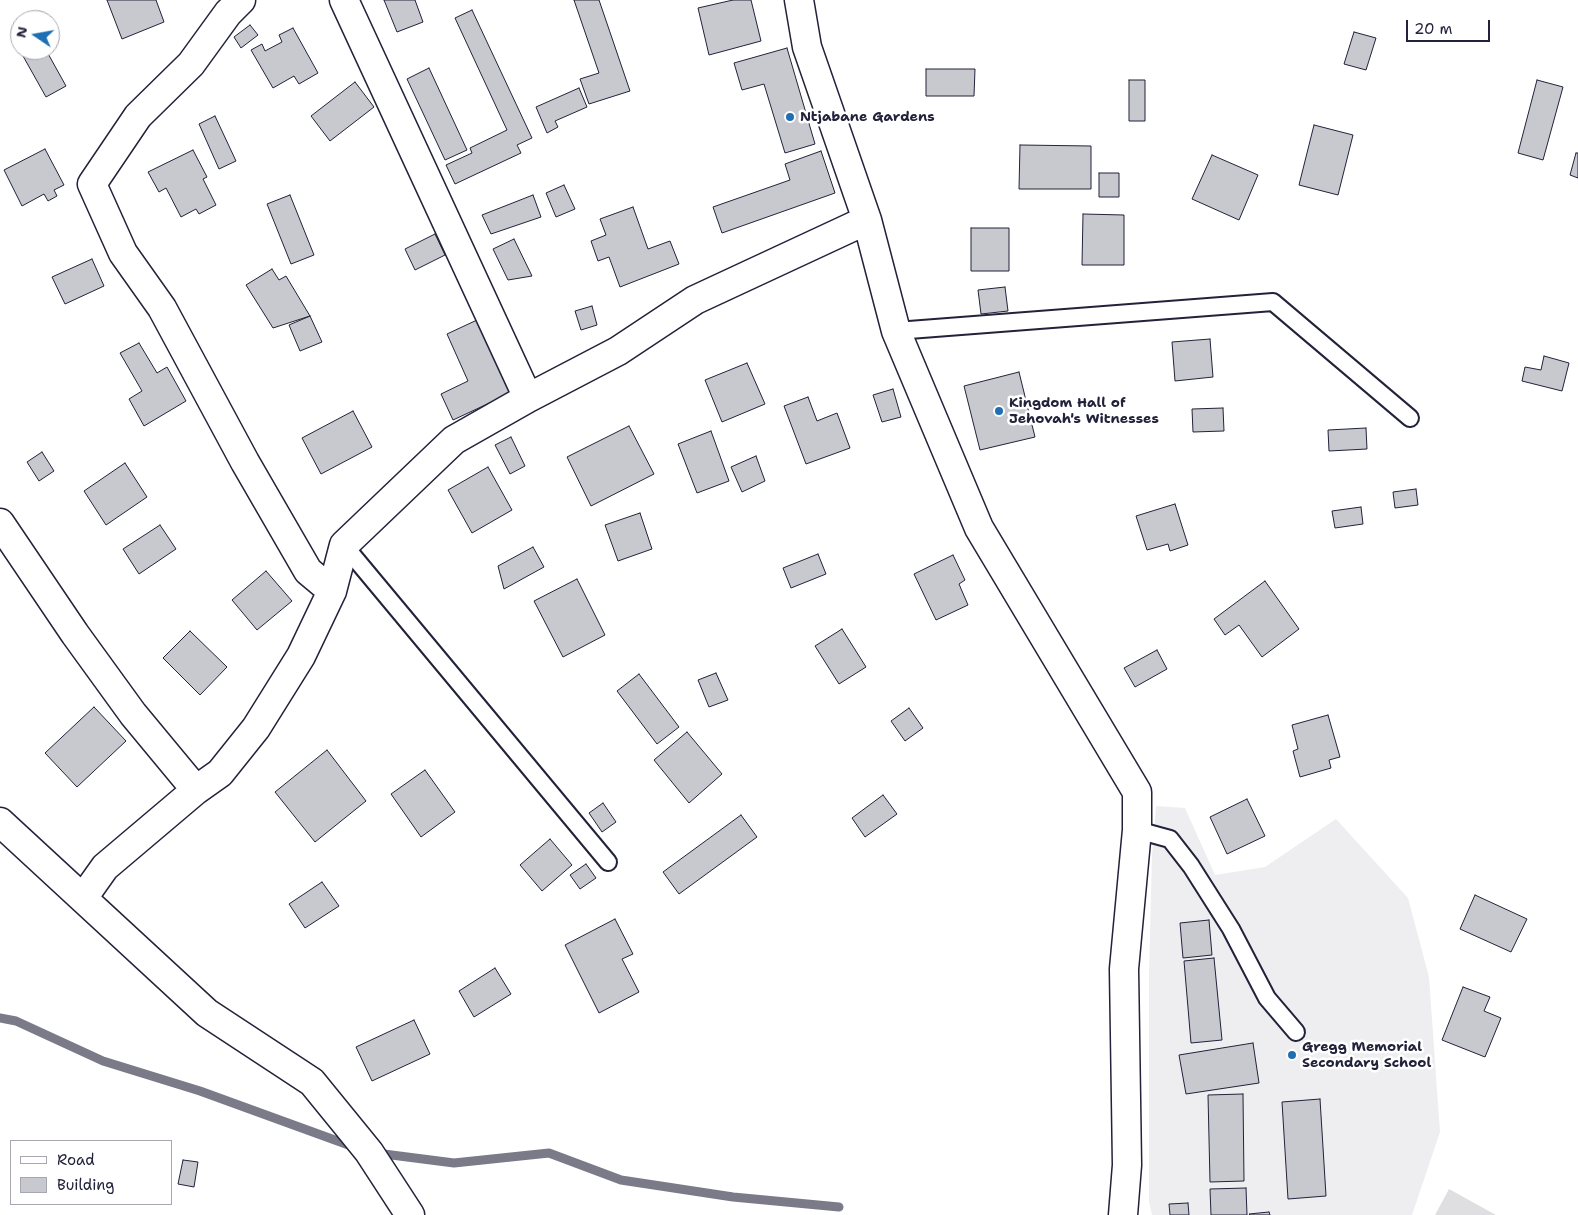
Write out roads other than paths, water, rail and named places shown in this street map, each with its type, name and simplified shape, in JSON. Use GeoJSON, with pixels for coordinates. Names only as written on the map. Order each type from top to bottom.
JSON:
{"type":"FeatureCollection","features":[{"type":"Feature","properties":{"kind":"street"},"geometry":{"type":"LineString","coordinates":[[241,0],[228,13],[190,64],[138,116],[92,184],[123,253],[162,308],[245,462],[308,572],[332,591]]}},
{"type":"Feature","properties":{"kind":"street"},"geometry":{"type":"LineString","coordinates":[[344,0],[528,398]]}},
{"type":"Feature","properties":{"kind":"street"},"geometry":{"type":"LineString","coordinates":[[799,0],[807,46],[867,220],[896,331],[979,528],[1138,792],[1137,830],[1124,969],[1126,1165],[1123,1215]]}},
{"type":"Feature","properties":{"kind":"street"},"geometry":{"type":"LineString","coordinates":[[84,898],[105,868],[196,790],[220,773],[256,728],[301,656],[332,591],[344,545],[454,440],[528,398],[618,351],[695,300],[867,220]]}},
{"type":"Feature","properties":{"kind":"street"},"geometry":{"type":"LineString","coordinates":[[0,523],[75,634],[133,714],[196,790]]}},
{"type":"Feature","properties":{"kind":"street"},"geometry":{"type":"LineString","coordinates":[[0,822],[207,1012],[312,1082],[369,1152],[410,1215]]}},
{"type":"Feature","properties":{"kind":"lane"},"geometry":{"type":"LineString","coordinates":[[896,331],[1273,302],[1410,418]]}},
{"type":"Feature","properties":{"kind":"lane"},"geometry":{"type":"LineString","coordinates":[[344,545],[608,862]]}},
{"type":"Feature","properties":{"kind":"lane"},"geometry":{"type":"LineString","coordinates":[[1137,830],[1170,839],[1191,866],[1231,929],[1267,998],[1296,1032]]}},
{"type":"Feature","properties":{"kind":"waterway"},"geometry":{"type":"LineString","coordinates":[[0,1018],[16,1021],[103,1061],[200,1091],[354,1147]]}},
{"type":"Feature","properties":{"kind":"waterway"},"geometry":{"type":"LineString","coordinates":[[376,1153],[454,1163],[549,1153],[621,1180],[733,1197],[839,1207]]}},
{"type":"Feature","properties":{"kind":"place","name":"Ntjabane Gardens"},"geometry":{"type":"Point","coordinates":[790,117]}},
{"type":"Feature","properties":{"kind":"place","name":"Kingdom Hall of Jehovah's Witnesses"},"geometry":{"type":"Point","coordinates":[999,411]}},
{"type":"Feature","properties":{"kind":"place","name":"Gregg Memorial Secondary School"},"geometry":{"type":"Point","coordinates":[1292,1055]}}]}
